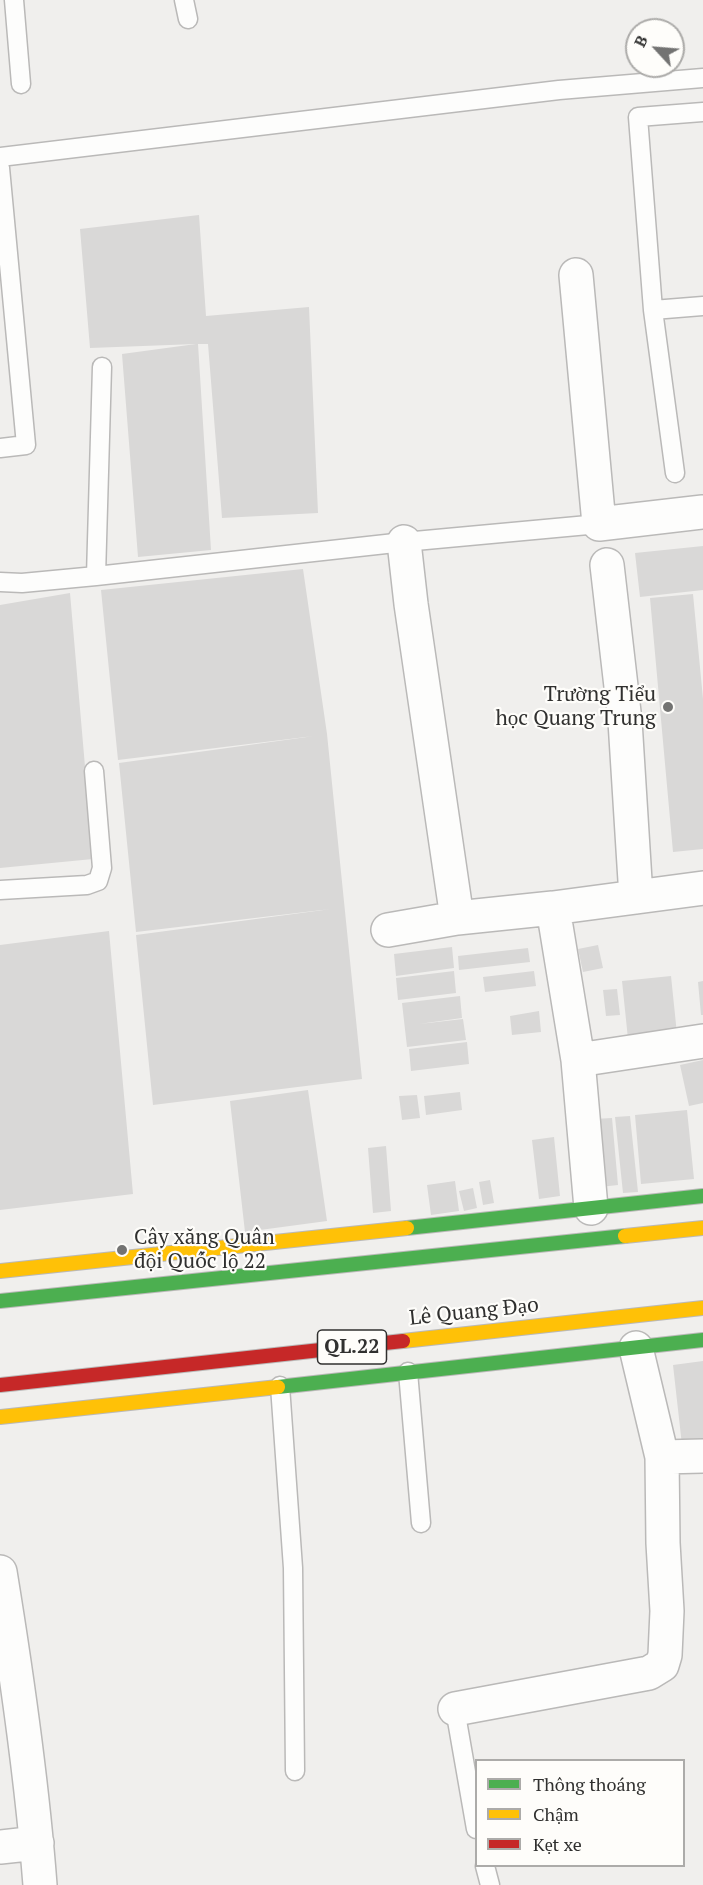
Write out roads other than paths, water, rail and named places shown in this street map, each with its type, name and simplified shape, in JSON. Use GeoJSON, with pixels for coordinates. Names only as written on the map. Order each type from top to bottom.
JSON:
{"type":"FeatureCollection","features":[{"type":"Feature","properties":{"kind":"highway"},"geometry":{"type":"LineString","coordinates":[[0,1271],[703,1196]]}},
{"type":"Feature","properties":{"kind":"highway"},"geometry":{"type":"LineString","coordinates":[[0,1301],[703,1228]]}},
{"type":"Feature","properties":{"kind":"highway","name":"Lê Quang Đạo"},"geometry":{"type":"LineString","coordinates":[[0,1386],[703,1308]]}},
{"type":"Feature","properties":{"kind":"highway","name":"QL.22"},"geometry":{"type":"LineString","coordinates":[[0,1417],[703,1340]]}},
{"type":"Feature","properties":{"kind":"street"},"geometry":{"type":"LineString","coordinates":[[576,275],[599,524],[703,512]]}},
{"type":"Feature","properties":{"kind":"street"},"geometry":{"type":"LineString","coordinates":[[404,542],[457,918]]}},
{"type":"Feature","properties":{"kind":"street"},"geometry":{"type":"LineString","coordinates":[[607,565],[626,721],[636,897]]}},
{"type":"Feature","properties":{"kind":"street"},"geometry":{"type":"LineString","coordinates":[[388,930],[457,918],[703,888]]}},
{"type":"Feature","properties":{"kind":"street"},"geometry":{"type":"LineString","coordinates":[[553,908],[578,1060],[591,1208]]}},
{"type":"Feature","properties":{"kind":"street"},"geometry":{"type":"LineString","coordinates":[[578,1060],[703,1041]]}},
{"type":"Feature","properties":{"kind":"street"},"geometry":{"type":"LineString","coordinates":[[455,1708],[649,1673],[662,1665],[665,1655],[667,1611],[662,1457],[636,1348]]}},
{"type":"Feature","properties":{"kind":"street"},"geometry":{"type":"LineString","coordinates":[[662,1457],[703,1456]]}},
{"type":"Feature","properties":{"kind":"street"},"geometry":{"type":"LineString","coordinates":[[0,1572],[9,1679],[37,1843],[40,1885]]}},
{"type":"Feature","properties":{"kind":"street"},"geometry":{"type":"LineString","coordinates":[[0,1847],[37,1843]]}},
{"type":"Feature","properties":{"kind":"lane"},"geometry":{"type":"LineString","coordinates":[[14,0],[21,84]]}},
{"type":"Feature","properties":{"kind":"lane"},"geometry":{"type":"LineString","coordinates":[[184,0],[188,19]]}},
{"type":"Feature","properties":{"kind":"lane"},"geometry":{"type":"LineString","coordinates":[[0,157],[559,90],[703,78]]}},
{"type":"Feature","properties":{"kind":"lane"},"geometry":{"type":"LineString","coordinates":[[675,473],[654,310],[638,117],[703,112]]}},
{"type":"Feature","properties":{"kind":"lane"},"geometry":{"type":"LineString","coordinates":[[0,168],[26,445],[0,448]]}},
{"type":"Feature","properties":{"kind":"lane"},"geometry":{"type":"LineString","coordinates":[[654,310],[703,306]]}},
{"type":"Feature","properties":{"kind":"lane"},"geometry":{"type":"LineString","coordinates":[[96,576],[102,367]]}},
{"type":"Feature","properties":{"kind":"lane"},"geometry":{"type":"LineString","coordinates":[[0,582],[22,583],[96,576],[404,542],[599,524]]}},
{"type":"Feature","properties":{"kind":"lane"},"geometry":{"type":"LineString","coordinates":[[0,890],[87,885],[98,881],[102,868],[94,771]]}},
{"type":"Feature","properties":{"kind":"lane"},"geometry":{"type":"LineString","coordinates":[[408,1372],[421,1523]]}},
{"type":"Feature","properties":{"kind":"lane"},"geometry":{"type":"LineString","coordinates":[[280,1386],[293,1568],[295,1771]]}},
{"type":"Feature","properties":{"kind":"lane"},"geometry":{"type":"LineString","coordinates":[[455,1708],[475,1818]]}},
{"type":"Feature","properties":{"kind":"lane"},"geometry":{"type":"LineString","coordinates":[[485,1867],[490,1885]]}},
{"type":"Feature","properties":{"kind":"place","name":"Trường Tiểu học Quang Trung"},"geometry":{"type":"Point","coordinates":[668,707]}},
{"type":"Feature","properties":{"kind":"place","name":"Cây xăng Quân đội Quốc lộ 22"},"geometry":{"type":"Point","coordinates":[122,1250]}}]}
